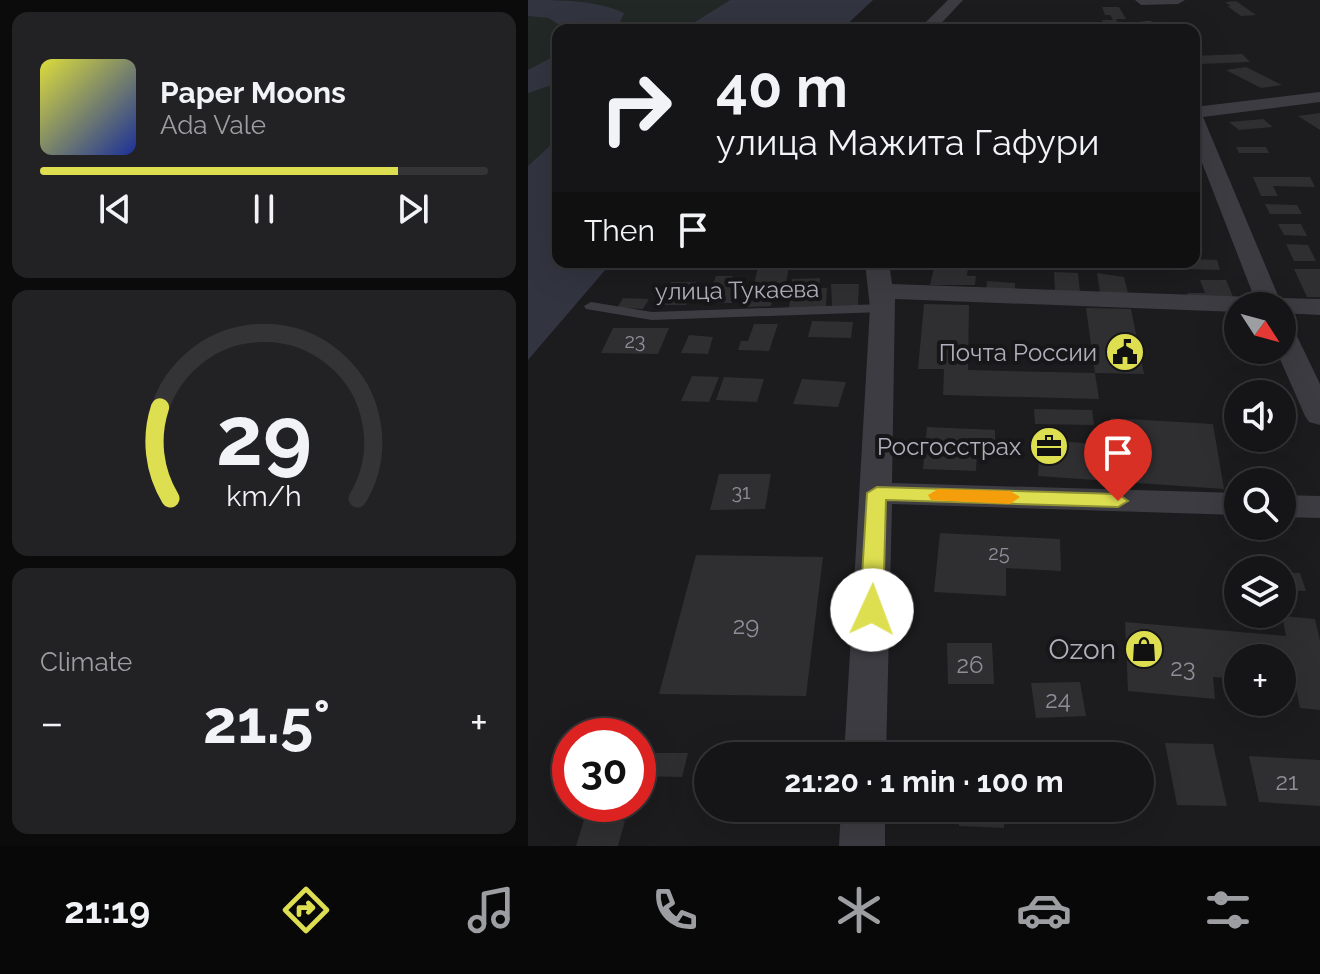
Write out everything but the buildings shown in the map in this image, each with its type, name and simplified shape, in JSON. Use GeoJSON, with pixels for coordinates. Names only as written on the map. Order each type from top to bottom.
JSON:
{"type":"FeatureCollection","features":[{"type":"Feature","properties":{"kind":"street"},"geometry":{"type":"LineString","coordinates":[[932,24],[956,0]]}},
{"type":"Feature","properties":{"kind":"street"},"geometry":{"type":"LineString","coordinates":[[1150,24],[1141,1],[1178,0]]}},
{"type":"Feature","properties":{"kind":"street"},"geometry":{"type":"LineString","coordinates":[[1200,115],[1320,97]]}},
{"type":"Feature","properties":{"kind":"street"},"geometry":{"type":"LineString","coordinates":[[1200,131],[1265,292]]}},
{"type":"Feature","properties":{"kind":"street"},"geometry":{"type":"LineString","coordinates":[[866,742],[877,493],[880,287],[1224,303]]}},
{"type":"Feature","properties":{"kind":"street"},"geometry":{"type":"LineString","coordinates":[[1296,306],[1320,307]]}},
{"type":"Feature","properties":{"kind":"street"},"geometry":{"type":"LineString","coordinates":[[1296,363],[1320,416]]}},
{"type":"Feature","properties":{"kind":"street"},"geometry":{"type":"LineString","coordinates":[[877,493],[1224,504]]}},
{"type":"Feature","properties":{"kind":"street"},"geometry":{"type":"LineString","coordinates":[[1296,506],[1320,507]]}},
{"type":"Feature","properties":{"kind":"street"},"geometry":{"type":"LineString","coordinates":[[862,846],[863,822]]}},
{"type":"Feature","properties":{"kind":"lane","name":"улица Тукаева"},"geometry":{"type":"LineString","coordinates":[[591,306],[652,316],[880,287]]}},
{"type":"Feature","properties":{"kind":"shaded area"},"geometry":{"type":"Polygon","coordinates":[[[528,0],[730,0],[692,24],[552,24],[552,144],[528,166],[528,0]]]}},
{"type":"Feature","properties":{"kind":"shaded area"},"geometry":{"type":"Polygon","coordinates":[[[528,0],[590,3],[624,13],[619,24],[558,24],[549,18],[528,16],[528,0]]]}},
{"type":"Feature","properties":{"kind":"shaded area"},"geometry":{"type":"Polygon","coordinates":[[[730,0],[873,0],[847,24],[692,24],[730,0]]]}},
{"type":"Feature","properties":{"kind":"shaded area"},"geometry":{"type":"Polygon","coordinates":[[[552,57],[552,85],[528,93],[528,70],[552,57]]]}},
{"type":"Feature","properties":{"kind":"shaded area"},"geometry":{"type":"Polygon","coordinates":[[[552,144],[552,268],[607,268],[528,360],[528,166],[552,144]]]}},
{"type":"Feature","properties":{"kind":"slow traffic"},"geometry":{"type":"LineString","coordinates":[[938,495],[1010,497]]}},
{"type":"Feature","properties":{"kind":"place","name":"Почта России"},"geometry":{"type":"Point","coordinates":[1125,352]}},
{"type":"Feature","properties":{"kind":"place","name":"Росгосстрах"},"geometry":{"type":"Point","coordinates":[1049,446]}},
{"type":"Feature","properties":{"kind":"place","name":"Ozon"},"geometry":{"type":"Point","coordinates":[1144,649]}},
{"type":"Feature","properties":{"kind":"route"},"geometry":{"type":"LineString","coordinates":[[872,610],[877,493],[1118,501]]}}]}
